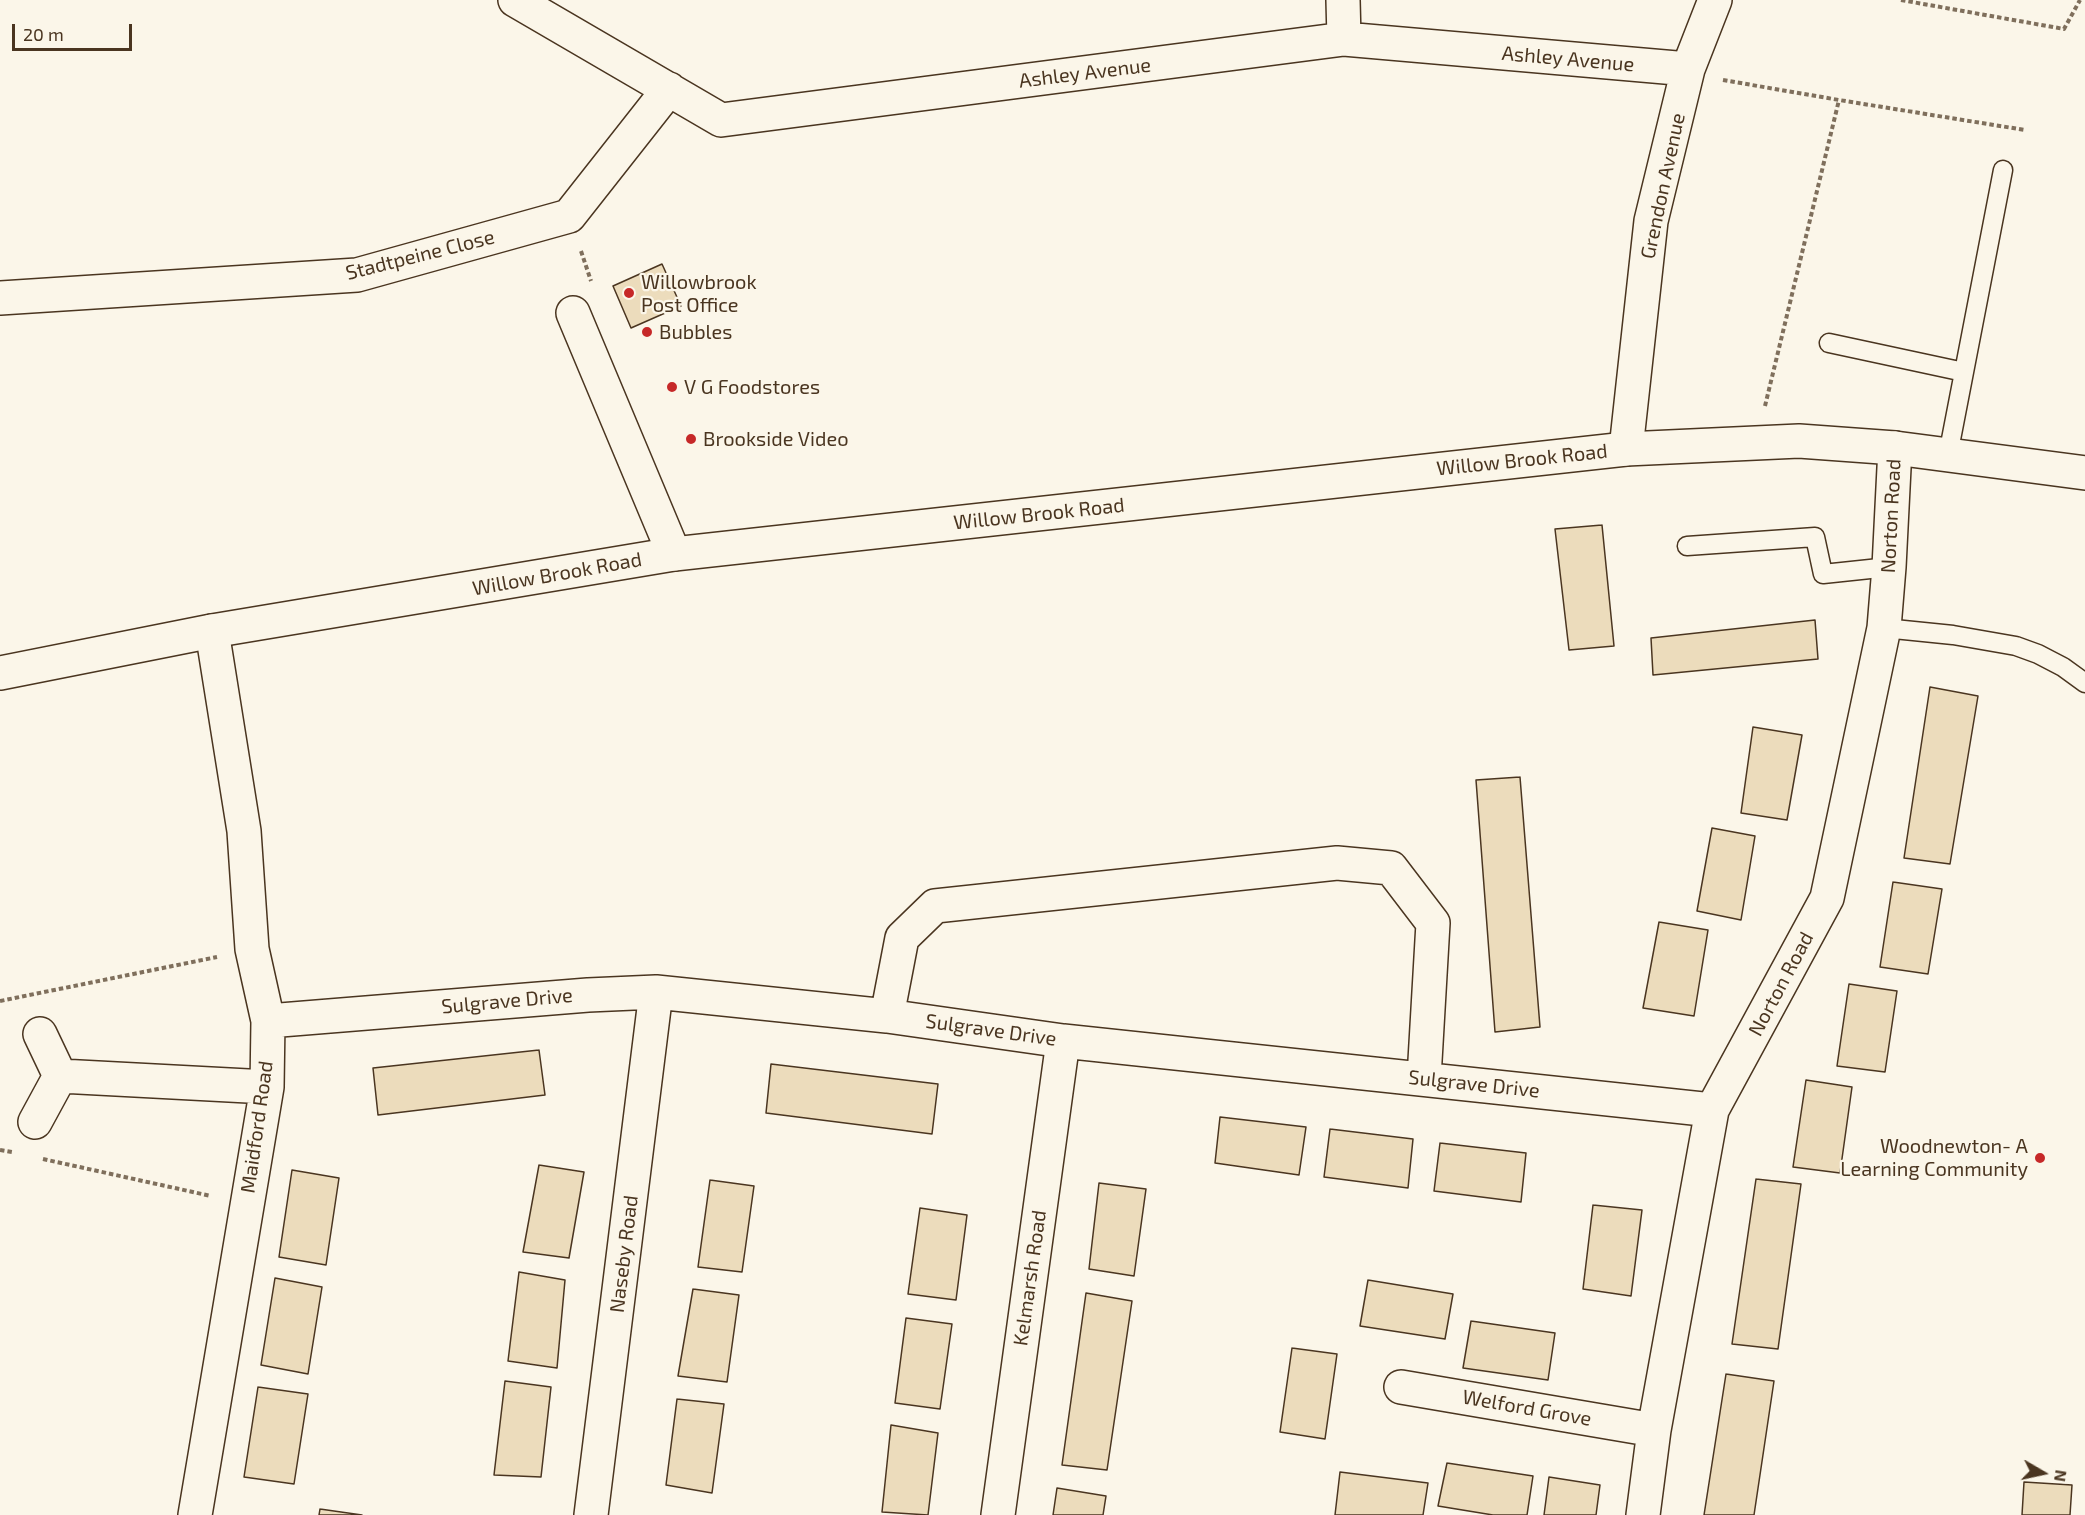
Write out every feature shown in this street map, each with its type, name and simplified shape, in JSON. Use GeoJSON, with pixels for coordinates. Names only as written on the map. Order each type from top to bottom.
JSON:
{"type":"FeatureCollection","features":[{"type":"Feature","properties":{"kind":"street","name":"Ashley Avenue"},"geometry":{"type":"LineString","coordinates":[[515,0],[721,120],[1344,39],[1688,69]]}},
{"type":"Feature","properties":{"kind":"street"},"geometry":{"type":"LineString","coordinates":[[1343,0],[1344,39]]}},
{"type":"Feature","properties":{"kind":"street","name":"Grendon Avenue"},"geometry":{"type":"LineString","coordinates":[[1626,449],[1651,221],[1688,69],[1715,0]]}},
{"type":"Feature","properties":{"kind":"street"},"geometry":{"type":"LineString","coordinates":[[568,216],[669,90]]}},
{"type":"Feature","properties":{"kind":"street","name":"Stadtpeine Close"},"geometry":{"type":"LineString","coordinates":[[0,298],[357,275],[568,216]]}},
{"type":"Feature","properties":{"kind":"street"},"geometry":{"type":"LineString","coordinates":[[573,313],[674,554]]}},
{"type":"Feature","properties":{"kind":"street","name":"Willow Brook Road"},"geometry":{"type":"LineString","coordinates":[[0,673],[212,631],[674,554],[1626,449],[1799,441],[1895,448],[2085,473]]}},
{"type":"Feature","properties":{"kind":"street","name":"Norton Road"},"geometry":{"type":"LineString","coordinates":[[1644,1515],[1654,1430],[1712,1110],[1827,898],[1884,628],[1895,448]]}},
{"type":"Feature","properties":{"kind":"street","name":"Maidford Road"},"geometry":{"type":"LineString","coordinates":[[195,1515],[267,1087],[268,1021],[252,949],[244,831],[212,631]]}},
{"type":"Feature","properties":{"kind":"street"},"geometry":{"type":"LineString","coordinates":[[887,1016],[902,938],[935,906],[1337,863],[1391,868],[1433,923],[1424,1078]]}},
{"type":"Feature","properties":{"kind":"street","name":"Sulgrave Drive"},"geometry":{"type":"LineString","coordinates":[[268,1021],[588,995],[656,992],[887,1016],[1063,1041],[1712,1110]]}},
{"type":"Feature","properties":{"kind":"street","name":"Naseby Road"},"geometry":{"type":"LineString","coordinates":[[591,1515],[656,992]]}},
{"type":"Feature","properties":{"kind":"street"},"geometry":{"type":"LineString","coordinates":[[40,1034],[60,1076]]}},
{"type":"Feature","properties":{"kind":"street","name":"Kelmarsh Road"},"geometry":{"type":"LineString","coordinates":[[998,1515],[1063,1041]]}},
{"type":"Feature","properties":{"kind":"street"},"geometry":{"type":"LineString","coordinates":[[60,1076],[267,1087]]}},
{"type":"Feature","properties":{"kind":"street"},"geometry":{"type":"LineString","coordinates":[[35,1122],[60,1076]]}},
{"type":"Feature","properties":{"kind":"street","name":"Welford Grove"},"geometry":{"type":"LineString","coordinates":[[1401,1387],[1654,1430]]}},
{"type":"Feature","properties":{"kind":"lane"},"geometry":{"type":"LineString","coordinates":[[1948,455],[2003,170]]}},
{"type":"Feature","properties":{"kind":"lane"},"geometry":{"type":"LineString","coordinates":[[1829,344],[1964,372]]}},
{"type":"Feature","properties":{"kind":"lane"},"geometry":{"type":"LineString","coordinates":[[1687,546],[1815,537],[1823,574],[1889,567]]}},
{"type":"Feature","properties":{"kind":"lane"},"geometry":{"type":"LineString","coordinates":[[1884,628],[1953,635],[2016,646],[2063,667],[2085,683]]}},
{"type":"Feature","properties":{"kind":"path"},"geometry":{"type":"LineString","coordinates":[[1901,0],[2064,29],[2080,0]]}},
{"type":"Feature","properties":{"kind":"path"},"geometry":{"type":"LineString","coordinates":[[1688,69],[1728,81],[2025,130]]}},
{"type":"Feature","properties":{"kind":"path"},"geometry":{"type":"LineString","coordinates":[[1764,411],[1839,100]]}},
{"type":"Feature","properties":{"kind":"path"},"geometry":{"type":"LineString","coordinates":[[568,216],[594,290],[573,313]]}},
{"type":"Feature","properties":{"kind":"path"},"geometry":{"type":"LineString","coordinates":[[0,1001],[252,949]]}},
{"type":"Feature","properties":{"kind":"path"},"geometry":{"type":"LineString","coordinates":[[0,1150],[22,1155]]}},
{"type":"Feature","properties":{"kind":"path"},"geometry":{"type":"LineString","coordinates":[[34,1157],[247,1204]]}},
{"type":"Feature","properties":{"kind":"building"},"geometry":{"type":"Polygon","coordinates":[[[662,264],[681,306],[631,328],[613,286],[662,264]]]}},
{"type":"Feature","properties":{"kind":"building"},"geometry":{"type":"Polygon","coordinates":[[[1602,525],[1614,646],[1569,650],[1555,529],[1602,525]]]}},
{"type":"Feature","properties":{"kind":"building"},"geometry":{"type":"Polygon","coordinates":[[[1815,620],[1818,659],[1653,675],[1651,638],[1815,620]]]}},
{"type":"Feature","properties":{"kind":"building"},"geometry":{"type":"Polygon","coordinates":[[[1930,687],[1978,696],[1950,864],[1904,858],[1930,687]]]}},
{"type":"Feature","properties":{"kind":"building"},"geometry":{"type":"Polygon","coordinates":[[[1753,727],[1802,735],[1787,820],[1741,813],[1753,727]]]}},
{"type":"Feature","properties":{"kind":"building"},"geometry":{"type":"Polygon","coordinates":[[[1520,777],[1540,1027],[1495,1032],[1476,780],[1520,777]]]}},
{"type":"Feature","properties":{"kind":"building"},"geometry":{"type":"Polygon","coordinates":[[[1712,828],[1755,836],[1741,920],[1697,911],[1712,828]]]}},
{"type":"Feature","properties":{"kind":"building"},"geometry":{"type":"Polygon","coordinates":[[[1893,882],[1942,889],[1928,974],[1880,967],[1893,882]]]}},
{"type":"Feature","properties":{"kind":"building"},"geometry":{"type":"Polygon","coordinates":[[[1659,922],[1708,930],[1694,1016],[1643,1008],[1659,922]]]}},
{"type":"Feature","properties":{"kind":"building"},"geometry":{"type":"Polygon","coordinates":[[[1849,984],[1897,991],[1885,1072],[1837,1066],[1849,984]]]}},
{"type":"Feature","properties":{"kind":"building"},"geometry":{"type":"Polygon","coordinates":[[[539,1050],[545,1095],[378,1115],[373,1068],[539,1050]]]}},
{"type":"Feature","properties":{"kind":"building"},"geometry":{"type":"Polygon","coordinates":[[[771,1064],[938,1084],[932,1134],[766,1113],[771,1064]]]}},
{"type":"Feature","properties":{"kind":"building"},"geometry":{"type":"Polygon","coordinates":[[[1806,1080],[1852,1087],[1840,1173],[1793,1167],[1806,1080]]]}},
{"type":"Feature","properties":{"kind":"building"},"geometry":{"type":"Polygon","coordinates":[[[1220,1117],[1306,1127],[1299,1175],[1215,1163],[1220,1117]]]}},
{"type":"Feature","properties":{"kind":"building"},"geometry":{"type":"Polygon","coordinates":[[[1330,1129],[1413,1139],[1408,1188],[1324,1177],[1330,1129]]]}},
{"type":"Feature","properties":{"kind":"building"},"geometry":{"type":"Polygon","coordinates":[[[1440,1143],[1526,1153],[1521,1202],[1434,1191],[1440,1143]]]}},
{"type":"Feature","properties":{"kind":"building"},"geometry":{"type":"Polygon","coordinates":[[[539,1165],[584,1172],[569,1258],[523,1252],[539,1165]]]}},
{"type":"Feature","properties":{"kind":"building"},"geometry":{"type":"Polygon","coordinates":[[[292,1170],[339,1178],[326,1265],[279,1257],[292,1170]]]}},
{"type":"Feature","properties":{"kind":"building"},"geometry":{"type":"Polygon","coordinates":[[[1756,1179],[1801,1184],[1778,1349],[1732,1344],[1756,1179]]]}},
{"type":"Feature","properties":{"kind":"building"},"geometry":{"type":"Polygon","coordinates":[[[710,1180],[754,1186],[742,1272],[698,1267],[710,1180]]]}},
{"type":"Feature","properties":{"kind":"building"},"geometry":{"type":"Polygon","coordinates":[[[1099,1183],[1146,1189],[1134,1276],[1089,1269],[1099,1183]]]}},
{"type":"Feature","properties":{"kind":"building"},"geometry":{"type":"Polygon","coordinates":[[[1593,1205],[1642,1210],[1631,1296],[1583,1289],[1593,1205]]]}},
{"type":"Feature","properties":{"kind":"building"},"geometry":{"type":"Polygon","coordinates":[[[920,1208],[967,1215],[956,1300],[908,1294],[920,1208]]]}},
{"type":"Feature","properties":{"kind":"building"},"geometry":{"type":"Polygon","coordinates":[[[519,1272],[565,1280],[557,1368],[508,1361],[519,1272]]]}},
{"type":"Feature","properties":{"kind":"building"},"geometry":{"type":"Polygon","coordinates":[[[275,1278],[322,1287],[308,1374],[261,1365],[275,1278]]]}},
{"type":"Feature","properties":{"kind":"building"},"geometry":{"type":"Polygon","coordinates":[[[1368,1280],[1453,1294],[1445,1339],[1360,1326],[1368,1280]]]}},
{"type":"Feature","properties":{"kind":"building"},"geometry":{"type":"Polygon","coordinates":[[[693,1289],[739,1295],[727,1382],[678,1376],[693,1289]]]}},
{"type":"Feature","properties":{"kind":"building"},"geometry":{"type":"Polygon","coordinates":[[[1086,1293],[1132,1301],[1107,1470],[1062,1465],[1086,1293]]]}},
{"type":"Feature","properties":{"kind":"building"},"geometry":{"type":"Polygon","coordinates":[[[906,1318],[952,1324],[940,1409],[895,1403],[906,1318]]]}},
{"type":"Feature","properties":{"kind":"building"},"geometry":{"type":"Polygon","coordinates":[[[1471,1321],[1555,1333],[1548,1380],[1463,1368],[1471,1321]]]}},
{"type":"Feature","properties":{"kind":"building"},"geometry":{"type":"Polygon","coordinates":[[[1292,1348],[1337,1354],[1325,1439],[1280,1432],[1292,1348]]]}},
{"type":"Feature","properties":{"kind":"building"},"geometry":{"type":"Polygon","coordinates":[[[1726,1374],[1774,1381],[1754,1515],[1704,1515],[1726,1374]]]}},
{"type":"Feature","properties":{"kind":"building"},"geometry":{"type":"Polygon","coordinates":[[[505,1381],[551,1387],[541,1477],[494,1475],[505,1381]]]}},
{"type":"Feature","properties":{"kind":"building"},"geometry":{"type":"Polygon","coordinates":[[[258,1387],[308,1394],[294,1484],[244,1477],[258,1387]]]}},
{"type":"Feature","properties":{"kind":"building"},"geometry":{"type":"Polygon","coordinates":[[[677,1399],[724,1404],[712,1493],[666,1485],[677,1399]]]}},
{"type":"Feature","properties":{"kind":"building"},"geometry":{"type":"Polygon","coordinates":[[[891,1425],[938,1433],[928,1515],[882,1512],[891,1425]]]}},
{"type":"Feature","properties":{"kind":"building"},"geometry":{"type":"Polygon","coordinates":[[[1447,1463],[1533,1476],[1527,1515],[1493,1515],[1438,1506],[1447,1463]]]}},
{"type":"Feature","properties":{"kind":"building"},"geometry":{"type":"Polygon","coordinates":[[[1340,1472],[1428,1483],[1423,1515],[1335,1515],[1340,1472]]]}},
{"type":"Feature","properties":{"kind":"building"},"geometry":{"type":"Polygon","coordinates":[[[1549,1477],[1600,1485],[1596,1515],[1544,1515],[1549,1477]]]}},
{"type":"Feature","properties":{"kind":"building"},"geometry":{"type":"Polygon","coordinates":[[[2024,1482],[2072,1485],[2070,1515],[2022,1515],[2024,1482]]]}},
{"type":"Feature","properties":{"kind":"building"},"geometry":{"type":"Polygon","coordinates":[[[1057,1488],[1106,1496],[1103,1515],[1053,1515],[1057,1488]]]}},
{"type":"Feature","properties":{"kind":"building"},"geometry":{"type":"Polygon","coordinates":[[[320,1509],[362,1515],[319,1515],[320,1509]]]}},
{"type":"Feature","properties":{"kind":"place","name":"Willowbrook Post Office"},"geometry":{"type":"Point","coordinates":[629,293]}},
{"type":"Feature","properties":{"kind":"place","name":"Bubbles"},"geometry":{"type":"Point","coordinates":[647,332]}},
{"type":"Feature","properties":{"kind":"place","name":"V G Foodstores"},"geometry":{"type":"Point","coordinates":[672,387]}},
{"type":"Feature","properties":{"kind":"place","name":"Brookside Video"},"geometry":{"type":"Point","coordinates":[691,439]}},
{"type":"Feature","properties":{"kind":"place","name":"Woodnewton- A Learning Community"},"geometry":{"type":"Point","coordinates":[2040,1158]}}]}
